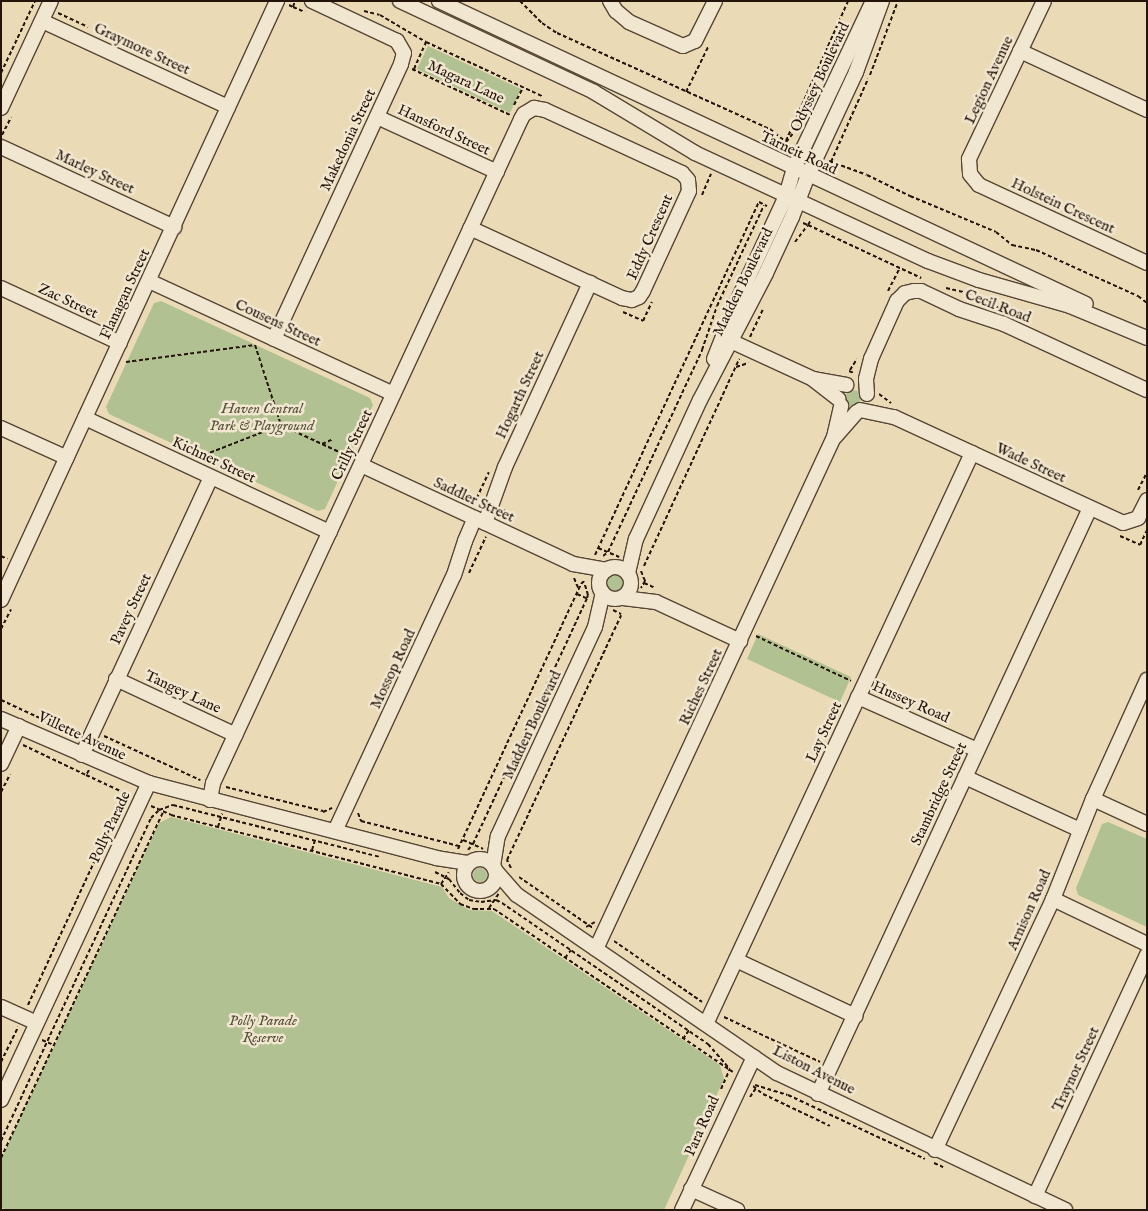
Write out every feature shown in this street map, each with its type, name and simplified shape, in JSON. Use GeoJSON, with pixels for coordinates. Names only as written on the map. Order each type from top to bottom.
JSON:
{"type":"FeatureCollection","features":[{"type":"Feature","properties":{"kind":"street"},"geometry":{"type":"LineString","coordinates":[[1,108],[51,1]]}},
{"type":"Feature","properties":{"kind":"street","name":"Flanagan Street"},"geometry":{"type":"LineString","coordinates":[[1,600],[7,568],[67,458],[277,1]]}},
{"type":"Feature","properties":{"kind":"street"},"geometry":{"type":"LineString","coordinates":[[400,1],[594,92],[695,153],[793,199],[946,268],[1078,309],[1147,338]]}},
{"type":"Feature","properties":{"kind":"street"},"geometry":{"type":"LineString","coordinates":[[414,1],[450,18],[497,46]]}},
{"type":"Feature","properties":{"kind":"street","name":"Tarneit Road"},"geometry":{"type":"LineString","coordinates":[[439,1],[1147,332]]}},
{"type":"Feature","properties":{"kind":"street"},"geometry":{"type":"LineString","coordinates":[[610,1],[616,11],[629,22],[683,46],[695,41],[715,1]]}},
{"type":"Feature","properties":{"kind":"street","name":"Odyssey Boulevard"},"geometry":{"type":"LineString","coordinates":[[793,199],[794,168],[873,1]]}},
{"type":"Feature","properties":{"kind":"street","name":"Odyssey Boulevard"},"geometry":{"type":"LineString","coordinates":[[808,175],[856,72],[882,1]]}},
{"type":"Feature","properties":{"kind":"street","name":"Legion Avenue"},"geometry":{"type":"LineString","coordinates":[[970,174],[970,159],[1044,1]]}},
{"type":"Feature","properties":{"kind":"street"},"geometry":{"type":"LineString","coordinates":[[311,8],[397,41],[404,53],[407,67]]}},
{"type":"Feature","properties":{"kind":"street","name":"Graymore Street"},"geometry":{"type":"LineString","coordinates":[[42,20],[228,107]]}},
{"type":"Feature","properties":{"kind":"street"},"geometry":{"type":"LineString","coordinates":[[1020,51],[1147,110]]}},
{"type":"Feature","properties":{"kind":"street","name":"Makedonia Street"},"geometry":{"type":"LineString","coordinates":[[274,339],[377,117],[407,67]]}},
{"type":"Feature","properties":{"kind":"street","name":"Crilly Street"},"geometry":{"type":"LineString","coordinates":[[210,800],[213,783],[330,532],[356,461],[393,394],[521,120],[530,108]]}},
{"type":"Feature","properties":{"kind":"street","name":"Eddy Crescent"},"geometry":{"type":"LineString","coordinates":[[470,228],[625,300],[640,296],[689,191],[688,180],[682,173],[545,110],[530,108]]}},
{"type":"Feature","properties":{"kind":"street","name":"Hansford Street"},"geometry":{"type":"LineString","coordinates":[[377,117],[497,172]]}},
{"type":"Feature","properties":{"kind":"street","name":"Marley Street"},"geometry":{"type":"LineString","coordinates":[[1,147],[174,227]]}},
{"type":"Feature","properties":{"kind":"street","name":"Holstein Crescent"},"geometry":{"type":"LineString","coordinates":[[970,174],[979,184],[1147,263]]}},
{"type":"Feature","properties":{"kind":"street","name":"Madden Boulevard"},"geometry":{"type":"LineString","coordinates":[[630,578],[636,539],[700,400],[739,341],[735,306],[808,175]]}},
{"type":"Feature","properties":{"kind":"street","name":"Cousens Street"},"geometry":{"type":"LineString","coordinates":[[149,281],[393,394]]}},
{"type":"Feature","properties":{"kind":"street","name":"Hogarth Street"},"geometry":{"type":"LineString","coordinates":[[482,526],[505,467],[590,283]]}},
{"type":"Feature","properties":{"kind":"street","name":"Zac Street"},"geometry":{"type":"LineString","coordinates":[[1,288],[120,343]]}},
{"type":"Feature","properties":{"kind":"street","name":"Cecil Road"},"geometry":{"type":"LineString","coordinates":[[895,293],[921,291],[959,309],[1004,324],[1147,390]]}},
{"type":"Feature","properties":{"kind":"street"},"geometry":{"type":"LineString","coordinates":[[839,403],[840,390],[865,357],[895,293]]}},
{"type":"Feature","properties":{"kind":"street"},"geometry":{"type":"LineString","coordinates":[[739,341],[813,379],[848,412],[859,411],[866,404],[871,394],[866,379],[865,357]]}},
{"type":"Feature","properties":{"kind":"street"},"geometry":{"type":"LineString","coordinates":[[813,379],[848,380],[861,386],[871,394]]}},
{"type":"Feature","properties":{"kind":"street","name":"Wade Street"},"geometry":{"type":"LineString","coordinates":[[871,394],[894,410],[972,453],[1123,523],[1138,518],[1141,498]]}},
{"type":"Feature","properties":{"kind":"street","name":"Riches Street"},"geometry":{"type":"LineString","coordinates":[[596,950],[608,938],[740,641],[834,437],[839,403]]}},
{"type":"Feature","properties":{"kind":"street","name":"Wade Street"},"geometry":{"type":"LineString","coordinates":[[859,411],[894,410]]}},
{"type":"Feature","properties":{"kind":"street","name":"Riches Street"},"geometry":{"type":"LineString","coordinates":[[834,437],[859,411]]}},
{"type":"Feature","properties":{"kind":"street","name":"Kichner Street"},"geometry":{"type":"LineString","coordinates":[[85,418],[330,532]]}},
{"type":"Feature","properties":{"kind":"street"},"geometry":{"type":"LineString","coordinates":[[1,428],[67,458]]}},
{"type":"Feature","properties":{"kind":"street","name":"Lay Street"},"geometry":{"type":"LineString","coordinates":[[706,1024],[854,693],[972,453]]}},
{"type":"Feature","properties":{"kind":"street","name":"Saddler Street"},"geometry":{"type":"LineString","coordinates":[[356,461],[482,526],[573,564],[610,568]]}},
{"type":"Feature","properties":{"kind":"street","name":"Pavey Street"},"geometry":{"type":"LineString","coordinates":[[82,755],[98,733],[116,679],[211,476]]}},
{"type":"Feature","properties":{"kind":"street","name":"Stambridge Street"},"geometry":{"type":"LineString","coordinates":[[818,1094],[1090,508]]}},
{"type":"Feature","properties":{"kind":"street","name":"Mossop Road"},"geometry":{"type":"LineString","coordinates":[[335,831],[454,575],[465,541],[482,526]]}},
{"type":"Feature","properties":{"kind":"street","name":"Madden Boulevard"},"geometry":{"type":"LineString","coordinates":[[610,568],[636,539]]}},
{"type":"Feature","properties":{"kind":"street","name":"Saddler Street"},"geometry":{"type":"LineString","coordinates":[[573,564],[601,589]]}},
{"type":"Feature","properties":{"kind":"street"},"geometry":{"type":"LineString","coordinates":[[656,602],[620,598],[601,589],[602,574],[610,568],[630,578],[656,602],[740,641]]}},
{"type":"Feature","properties":{"kind":"street"},"geometry":{"type":"LineString","coordinates":[[620,598],[629,591],[630,578]]}},
{"type":"Feature","properties":{"kind":"street","name":"Madden Boulevard"},"geometry":{"type":"LineString","coordinates":[[595,627],[601,589]]}},
{"type":"Feature","properties":{"kind":"street","name":"Madden Boulevard"},"geometry":{"type":"LineString","coordinates":[[494,868],[498,836],[595,627],[620,598]]}},
{"type":"Feature","properties":{"kind":"street","name":"Tangey Lane"},"geometry":{"type":"LineString","coordinates":[[116,679],[236,735]]}},
{"type":"Feature","properties":{"kind":"street","name":"Arnison Road"},"geometry":{"type":"LineString","coordinates":[[935,1150],[1053,899],[1093,799],[1147,680]]}},
{"type":"Feature","properties":{"kind":"street","name":"Hussey Road"},"geometry":{"type":"LineString","coordinates":[[854,693],[977,750]]}},
{"type":"Feature","properties":{"kind":"street","name":"Villette Avenue"},"geometry":{"type":"LineString","coordinates":[[1,719],[149,783]]}},
{"type":"Feature","properties":{"kind":"street"},"geometry":{"type":"LineString","coordinates":[[1,764],[19,726]]}},
{"type":"Feature","properties":{"kind":"street"},"geometry":{"type":"LineString","coordinates":[[965,777],[1080,830]]}},
{"type":"Feature","properties":{"kind":"street","name":"Polly Parade"},"geometry":{"type":"LineString","coordinates":[[1,1100],[149,783],[436,858],[471,858]]}},
{"type":"Feature","properties":{"kind":"street"},"geometry":{"type":"LineString","coordinates":[[1093,799],[1147,824]]}},
{"type":"Feature","properties":{"kind":"street","name":"Madden Boulevard"},"geometry":{"type":"LineString","coordinates":[[471,858],[498,836]]}},
{"type":"Feature","properties":{"kind":"street","name":"Polly Parade"},"geometry":{"type":"LineString","coordinates":[[436,858],[451,868],[465,882]]}},
{"type":"Feature","properties":{"kind":"street"},"geometry":{"type":"LineString","coordinates":[[471,858],[494,868],[495,881],[488,889],[478,891],[465,882],[464,872],[471,858]]}},
{"type":"Feature","properties":{"kind":"street","name":"Liston Avenue"},"geometry":{"type":"LineString","coordinates":[[494,868],[517,895],[777,1072],[818,1094],[841,1102],[935,1150],[1065,1210]]}},
{"type":"Feature","properties":{"kind":"street","name":"Liston Avenue"},"geometry":{"type":"LineString","coordinates":[[488,889],[517,895]]}},
{"type":"Feature","properties":{"kind":"street"},"geometry":{"type":"LineString","coordinates":[[1053,899],[1147,944]]}},
{"type":"Feature","properties":{"kind":"street","name":"Traynor Street"},"geometry":{"type":"LineString","coordinates":[[1035,1196],[1147,955]]}},
{"type":"Feature","properties":{"kind":"street"},"geometry":{"type":"LineString","coordinates":[[736,960],[855,1016]]}},
{"type":"Feature","properties":{"kind":"street"},"geometry":{"type":"LineString","coordinates":[[1,1007],[37,1023]]}},
{"type":"Feature","properties":{"kind":"street","name":"Para Road"},"geometry":{"type":"LineString","coordinates":[[682,1210],[754,1057]]}},
{"type":"Feature","properties":{"kind":"street"},"geometry":{"type":"LineString","coordinates":[[691,1189],[737,1210]]}},
{"type":"Feature","properties":{"kind":"path"},"geometry":{"type":"LineString","coordinates":[[1,73],[35,1]]}},
{"type":"Feature","properties":{"kind":"path"},"geometry":{"type":"LineString","coordinates":[[520,1],[542,23],[558,32],[764,127],[786,142],[803,150]]}},
{"type":"Feature","properties":{"kind":"path"},"geometry":{"type":"LineString","coordinates":[[780,161],[790,128],[848,1]]}},
{"type":"Feature","properties":{"kind":"path"},"geometry":{"type":"LineString","coordinates":[[293,7],[311,8]]}},
{"type":"Feature","properties":{"kind":"path"},"geometry":{"type":"LineString","coordinates":[[356,8],[380,15],[426,42],[547,98]]}},
{"type":"Feature","properties":{"kind":"path","name":"Magara Lane"},"geometry":{"type":"LineString","coordinates":[[407,67],[510,115]]}},
{"type":"Feature","properties":{"kind":"path"},"geometry":{"type":"LineString","coordinates":[[816,157],[876,178],[910,196],[932,203],[996,232],[1012,245],[1036,250],[1138,296],[1147,303]]}},
{"type":"Feature","properties":{"kind":"path"},"geometry":{"type":"LineString","coordinates":[[759,202],[764,205],[717,306],[702,350],[608,552],[594,560],[759,202]]}},
{"type":"Feature","properties":{"kind":"path"},"geometry":{"type":"LineString","coordinates":[[792,245],[808,226],[923,279]]}},
{"type":"Feature","properties":{"kind":"path"},"geometry":{"type":"LineString","coordinates":[[885,298],[895,293],[899,268]]}},
{"type":"Feature","properties":{"kind":"path"},"geometry":{"type":"LineString","coordinates":[[939,286],[967,292],[1003,310]]}},
{"type":"Feature","properties":{"kind":"path"},"geometry":{"type":"LineString","coordinates":[[620,310],[643,321],[654,299]]}},
{"type":"Feature","properties":{"kind":"path"},"geometry":{"type":"LineString","coordinates":[[643,568],[739,341],[753,331],[765,305]]}},
{"type":"Feature","properties":{"kind":"path"},"geometry":{"type":"LineString","coordinates":[[739,341],[753,331]]}},
{"type":"Feature","properties":{"kind":"path"},"geometry":{"type":"LineString","coordinates":[[114,357],[128,362],[255,345],[281,425]]}},
{"type":"Feature","properties":{"kind":"path"},"geometry":{"type":"LineString","coordinates":[[848,380],[865,357]]}},
{"type":"Feature","properties":{"kind":"path"},"geometry":{"type":"LineString","coordinates":[[871,394],[894,410]]}},
{"type":"Feature","properties":{"kind":"path"},"geometry":{"type":"LineString","coordinates":[[197,470],[204,455],[281,425],[356,461]]}},
{"type":"Feature","properties":{"kind":"path"},"geometry":{"type":"LineString","coordinates":[[322,444],[333,439]]}},
{"type":"Feature","properties":{"kind":"path"},"geometry":{"type":"LineString","coordinates":[[1141,498],[1147,472]]}},
{"type":"Feature","properties":{"kind":"path"},"geometry":{"type":"LineString","coordinates":[[467,578],[482,526]]}},
{"type":"Feature","properties":{"kind":"path"},"geometry":{"type":"LineString","coordinates":[[1,556],[7,568]]}},
{"type":"Feature","properties":{"kind":"path"},"geometry":{"type":"LineString","coordinates":[[457,855],[459,846],[584,582],[588,595],[587,598],[470,848],[471,858]]}},
{"type":"Feature","properties":{"kind":"path"},"geometry":{"type":"LineString","coordinates":[[621,614],[507,860],[513,872],[702,1003],[707,994]]}},
{"type":"Feature","properties":{"kind":"path"},"geometry":{"type":"LineString","coordinates":[[758,630],[756,636],[852,681],[854,693]]}},
{"type":"Feature","properties":{"kind":"path"},"geometry":{"type":"LineString","coordinates":[[1,700],[72,733],[79,730],[82,725],[98,733]]}},
{"type":"Feature","properties":{"kind":"path"},"geometry":{"type":"LineString","coordinates":[[23,745],[86,775]]}},
{"type":"Feature","properties":{"kind":"path"},"geometry":{"type":"LineString","coordinates":[[225,786],[323,811]]}},
{"type":"Feature","properties":{"kind":"path"},"geometry":{"type":"LineString","coordinates":[[1,1062],[126,794]]}},
{"type":"Feature","properties":{"kind":"path"},"geometry":{"type":"LineString","coordinates":[[141,801],[163,812],[441,884],[460,904],[474,909],[494,909],[730,1069]]}},
{"type":"Feature","properties":{"kind":"path"},"geometry":{"type":"LineString","coordinates":[[1,1141],[151,818],[159,810],[173,805],[383,858]]}},
{"type":"Feature","properties":{"kind":"path"},"geometry":{"type":"LineString","coordinates":[[361,805],[357,814],[361,821],[459,846]]}},
{"type":"Feature","properties":{"kind":"path"},"geometry":{"type":"LineString","coordinates":[[1,1158],[163,812]]}},
{"type":"Feature","properties":{"kind":"path"},"geometry":{"type":"LineString","coordinates":[[429,870],[445,876],[464,897],[475,902],[499,901],[708,1044],[730,1069]]}},
{"type":"Feature","properties":{"kind":"path"},"geometry":{"type":"LineString","coordinates":[[441,884],[445,876]]}},
{"type":"Feature","properties":{"kind":"path"},"geometry":{"type":"LineString","coordinates":[[565,958],[588,924],[596,921]]}},
{"type":"Feature","properties":{"kind":"path"},"geometry":{"type":"LineString","coordinates":[[608,938],[618,933]]}},
{"type":"Feature","properties":{"kind":"path"},"geometry":{"type":"LineString","coordinates":[[724,1017],[820,1062]]}},
{"type":"Feature","properties":{"kind":"path"},"geometry":{"type":"LineString","coordinates":[[721,1088],[730,1069]]}},
{"type":"Feature","properties":{"kind":"path"},"geometry":{"type":"LineString","coordinates":[[753,1085],[763,1094],[830,1126]]}},
{"type":"Feature","properties":{"kind":"path"},"geometry":{"type":"LineString","coordinates":[[748,1100],[756,1087]]}},
{"type":"Feature","properties":{"kind":"path"},"geometry":{"type":"LineString","coordinates":[[756,1087],[788,1095],[948,1170]]}},
{"type":"Feature","properties":{"kind":"green space"},"geometry":{"type":"Polygon","coordinates":[[[428,46],[521,89],[510,113],[417,69],[428,46]]]}},
{"type":"Feature","properties":{"kind":"green space","name":"Haven Central Park & Playground"},"geometry":{"type":"Polygon","coordinates":[[[161,301],[370,398],[373,405],[325,509],[318,511],[109,414],[106,407],[154,303],[161,301]]]}},
{"type":"Feature","properties":{"kind":"green space"},"geometry":{"type":"Polygon","coordinates":[[[853,390],[861,398],[853,406],[845,398],[853,390]]]}},
{"type":"Feature","properties":{"kind":"green space"},"geometry":{"type":"Polygon","coordinates":[[[615,575],[621,577],[623,583],[621,589],[615,591],[609,589],[607,583],[609,577],[615,575]]]}},
{"type":"Feature","properties":{"kind":"green space"},"geometry":{"type":"Polygon","coordinates":[[[758,634],[851,677],[840,702],[747,659],[758,634]]]}},
{"type":"Feature","properties":{"kind":"green space","name":"Polly Parade Reserve"},"geometry":{"type":"Polygon","coordinates":[[[171,817],[442,887],[449,898],[469,910],[492,911],[720,1065],[724,1079],[664,1210],[6,1210],[1,1207],[1,1159],[159,823],[171,817]]]}},
{"type":"Feature","properties":{"kind":"green space"},"geometry":{"type":"Polygon","coordinates":[[[1108,822],[1147,839],[1147,927],[1078,895],[1076,888],[1102,824],[1108,822]]]}},
{"type":"Feature","properties":{"kind":"green space"},"geometry":{"type":"Polygon","coordinates":[[[477,868],[483,868],[487,875],[483,882],[477,882],[473,878],[473,872],[477,868]]]}}]}
